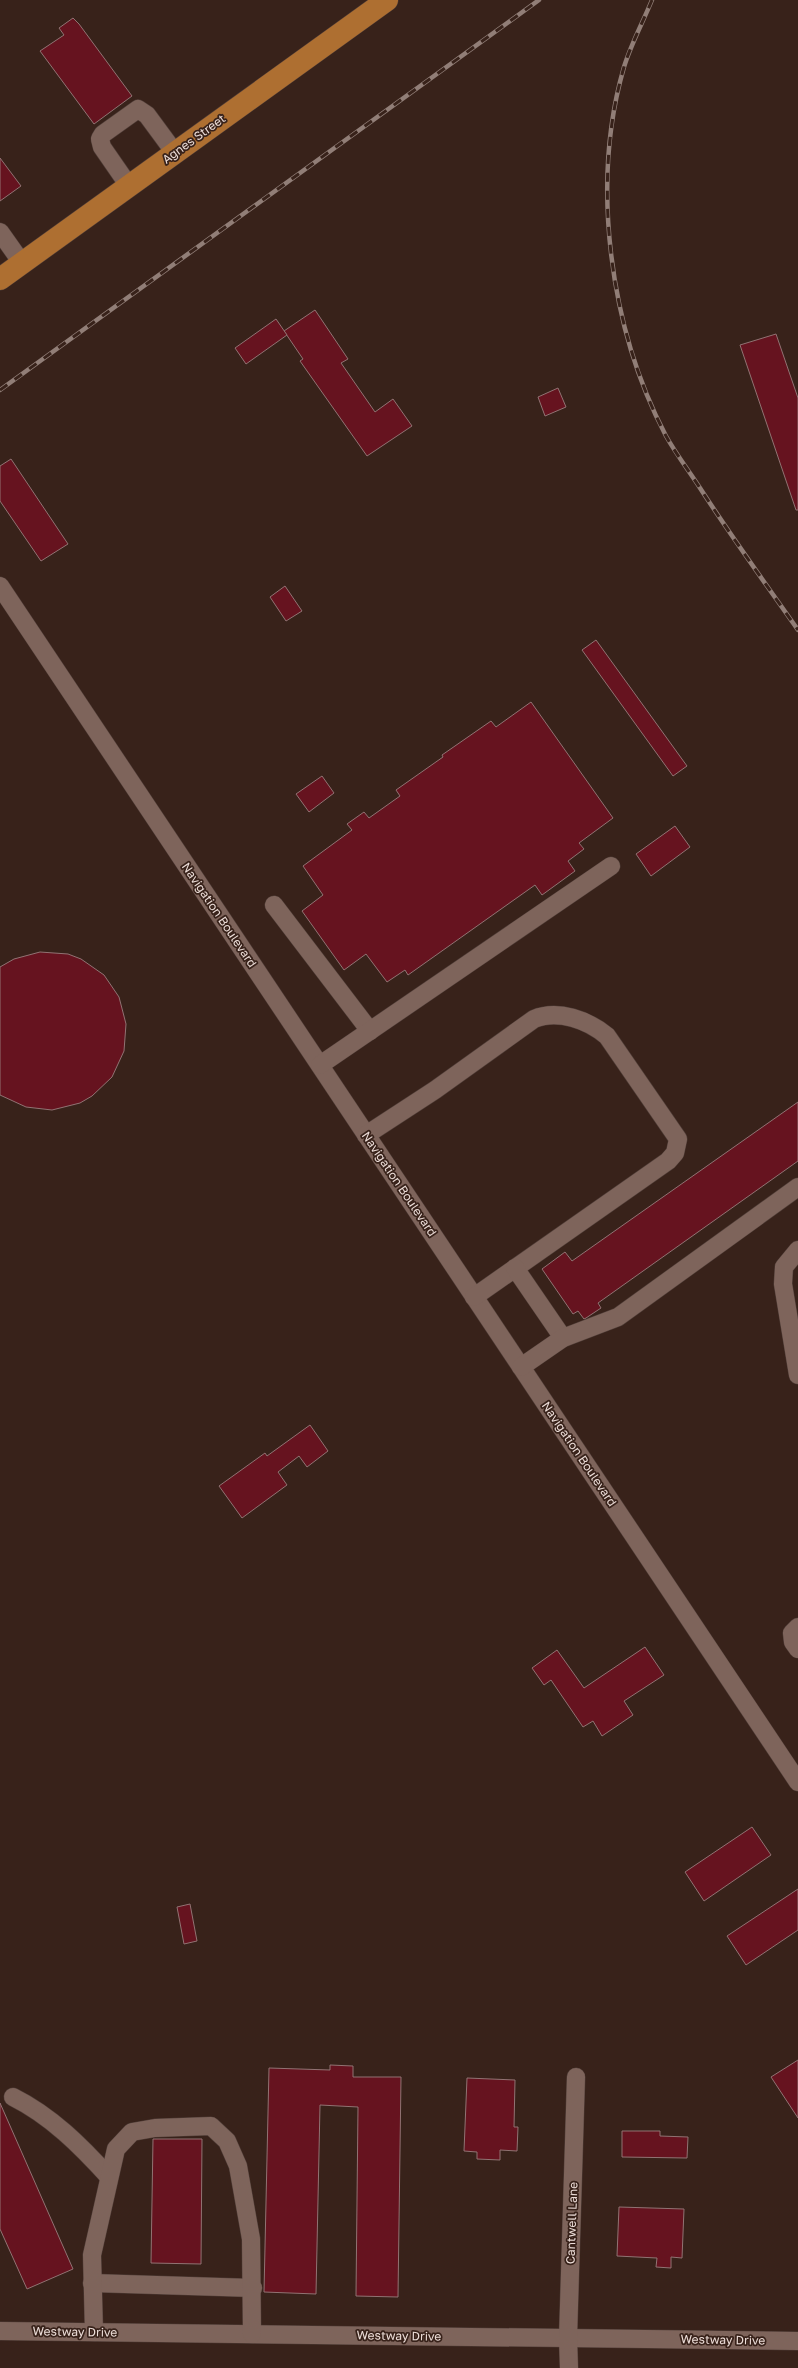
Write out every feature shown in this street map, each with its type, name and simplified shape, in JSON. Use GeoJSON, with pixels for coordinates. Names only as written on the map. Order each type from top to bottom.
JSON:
{"type":"FeatureCollection","features":[{"type":"Feature","properties":{"kind":"main road","name":"Agnes Street"},"geometry":{"type":"LineString","coordinates":[[0,278],[387,0]]}},
{"type":"Feature","properties":{"kind":"street"},"geometry":{"type":"LineString","coordinates":[[128,186],[102,147],[100,139],[103,134],[138,109],[147,115],[175,153]]}},
{"type":"Feature","properties":{"kind":"street"},"geometry":{"type":"LineString","coordinates":[[0,232],[22,263]]}},
{"type":"Feature","properties":{"kind":"street","name":"Navigation Boulevard"},"geometry":{"type":"LineString","coordinates":[[0,586],[521,1368],[792,1759],[798,1782]]}},
{"type":"Feature","properties":{"kind":"street"},"geometry":{"type":"LineString","coordinates":[[320,1065],[611,866]]}},
{"type":"Feature","properties":{"kind":"street"},"geometry":{"type":"LineString","coordinates":[[274,905],[370,1031]]}},
{"type":"Feature","properties":{"kind":"street"},"geometry":{"type":"LineString","coordinates":[[366,1135],[435,1090],[534,1019],[545,1014],[563,1015],[596,1026],[607,1036],[678,1139],[678,1146],[675,1153],[668,1161],[474,1297]]}},
{"type":"Feature","properties":{"kind":"street"},"geometry":{"type":"LineString","coordinates":[[521,1368],[563,1338],[618,1317],[798,1187]]}},
{"type":"Feature","properties":{"kind":"street"},"geometry":{"type":"LineString","coordinates":[[798,1250],[784,1267],[783,1284],[798,1375]]}},
{"type":"Feature","properties":{"kind":"street"},"geometry":{"type":"LineString","coordinates":[[515,1268],[563,1338]]}},
{"type":"Feature","properties":{"kind":"street"},"geometry":{"type":"LineString","coordinates":[[798,1627],[792,1633],[794,1642],[798,1649]]}},
{"type":"Feature","properties":{"kind":"street","name":"Cantwell Lane"},"geometry":{"type":"LineString","coordinates":[[569,2368],[568,2338],[576,2077]]}},
{"type":"Feature","properties":{"kind":"street"},"geometry":{"type":"LineString","coordinates":[[13,2097],[29,2105],[68,2134],[109,2177]]}},
{"type":"Feature","properties":{"kind":"street"},"geometry":{"type":"LineString","coordinates":[[94,2332],[92,2255],[116,2149],[132,2132],[155,2128],[211,2126],[227,2141],[238,2166],[251,2239],[253,2288],[252,2334]]}},
{"type":"Feature","properties":{"kind":"street"},"geometry":{"type":"LineString","coordinates":[[92,2283],[253,2288]]}},
{"type":"Feature","properties":{"kind":"street","name":"Westway Drive"},"geometry":{"type":"LineString","coordinates":[[0,2331],[798,2341]]}},
{"type":"Feature","properties":{"kind":"building"},"geometry":{"type":"Polygon","coordinates":[[[73,18],[132,96],[94,124],[40,51],[64,35],[59,28],[73,18]]]}},
{"type":"Feature","properties":{"kind":"building"},"geometry":{"type":"Polygon","coordinates":[[[0,158],[21,186],[0,201],[0,158]]]}},
{"type":"Feature","properties":{"kind":"building"},"geometry":{"type":"Polygon","coordinates":[[[315,310],[348,359],[341,363],[375,412],[393,399],[412,426],[367,456],[300,361],[303,359],[284,331],[315,310]]]}},
{"type":"Feature","properties":{"kind":"building"},"geometry":{"type":"Polygon","coordinates":[[[276,319],[287,335],[246,364],[235,348],[276,319]]]}},
{"type":"Feature","properties":{"kind":"building"},"geometry":{"type":"Polygon","coordinates":[[[776,334],[798,398],[798,510],[796,510],[740,345],[776,334]]]}},
{"type":"Feature","properties":{"kind":"building"},"geometry":{"type":"Polygon","coordinates":[[[558,388],[566,407],[545,416],[538,397],[558,388]]]}},
{"type":"Feature","properties":{"kind":"building"},"geometry":{"type":"Polygon","coordinates":[[[11,459],[68,544],[41,561],[0,501],[0,466],[11,459]]]}},
{"type":"Feature","properties":{"kind":"building"},"geometry":{"type":"Polygon","coordinates":[[[285,586],[302,611],[286,621],[270,597],[285,586]]]}},
{"type":"Feature","properties":{"kind":"building"},"geometry":{"type":"Polygon","coordinates":[[[596,640],[687,766],[673,776],[582,650],[596,640]]]}},
{"type":"Feature","properties":{"kind":"building"},"geometry":{"type":"Polygon","coordinates":[[[531,702],[613,818],[579,843],[584,849],[568,861],[575,871],[542,895],[535,885],[408,975],[405,970],[387,982],[366,954],[344,970],[302,911],[323,895],[303,866],[352,830],[347,824],[364,812],[369,818],[400,796],[396,790],[443,757],[442,755],[491,721],[496,727],[531,702]]]}},
{"type":"Feature","properties":{"kind":"building"},"geometry":{"type":"Polygon","coordinates":[[[322,776],[334,793],[309,812],[296,794],[322,776]]]}},
{"type":"Feature","properties":{"kind":"building"},"geometry":{"type":"Polygon","coordinates":[[[675,826],[690,847],[651,876],[636,854],[675,826]]]}},
{"type":"Feature","properties":{"kind":"building"},"geometry":{"type":"Polygon","coordinates":[[[40,952],[68,954],[81,959],[104,975],[119,997],[126,1024],[124,1051],[112,1077],[92,1096],[80,1103],[52,1110],[26,1107],[0,1095],[0,967],[14,959],[40,952]]]}},
{"type":"Feature","properties":{"kind":"building"},"geometry":{"type":"Polygon","coordinates":[[[798,1102],[798,1161],[598,1303],[601,1308],[584,1319],[578,1311],[573,1314],[542,1269],[565,1252],[572,1261],[798,1102]]]}},
{"type":"Feature","properties":{"kind":"building"},"geometry":{"type":"Polygon","coordinates":[[[310,1425],[328,1451],[307,1467],[299,1456],[278,1472],[287,1485],[242,1518],[219,1486],[265,1453],[267,1456],[310,1425]]]}},
{"type":"Feature","properties":{"kind":"building"},"geometry":{"type":"Polygon","coordinates":[[[645,1647],[664,1675],[624,1701],[633,1715],[602,1736],[593,1721],[583,1727],[551,1680],[544,1685],[532,1668],[557,1650],[584,1688],[645,1647]]]}},
{"type":"Feature","properties":{"kind":"building"},"geometry":{"type":"Polygon","coordinates":[[[752,1827],[771,1855],[704,1901],[685,1872],[752,1827]]]}},
{"type":"Feature","properties":{"kind":"building"},"geometry":{"type":"Polygon","coordinates":[[[798,1889],[798,1930],[746,1965],[727,1936],[798,1889]]]}},
{"type":"Feature","properties":{"kind":"building"},"geometry":{"type":"Polygon","coordinates":[[[190,1904],[197,1941],[184,1944],[177,1907],[190,1904]]]}},
{"type":"Feature","properties":{"kind":"building"},"geometry":{"type":"Polygon","coordinates":[[[798,2060],[798,2118],[771,2077],[798,2060]]]}},
{"type":"Feature","properties":{"kind":"building"},"geometry":{"type":"Polygon","coordinates":[[[330,2065],[353,2066],[353,2077],[401,2077],[398,2297],[356,2296],[358,2107],[320,2105],[316,2294],[264,2292],[269,2068],[330,2070],[330,2065]]]}},
{"type":"Feature","properties":{"kind":"building"},"geometry":{"type":"Polygon","coordinates":[[[467,2078],[515,2080],[514,2127],[518,2127],[517,2151],[500,2150],[500,2160],[477,2159],[477,2152],[464,2151],[467,2078]]]}},
{"type":"Feature","properties":{"kind":"building"},"geometry":{"type":"Polygon","coordinates":[[[0,2103],[73,2269],[27,2289],[0,2229],[0,2103]]]}},
{"type":"Feature","properties":{"kind":"building"},"geometry":{"type":"Polygon","coordinates":[[[622,2131],[660,2131],[660,2136],[688,2137],[687,2158],[622,2157],[622,2131]]]}},
{"type":"Feature","properties":{"kind":"building"},"geometry":{"type":"Polygon","coordinates":[[[153,2139],[202,2139],[201,2264],[151,2263],[153,2139]]]}},
{"type":"Feature","properties":{"kind":"building"},"geometry":{"type":"Polygon","coordinates":[[[619,2207],[684,2209],[682,2258],[671,2257],[671,2268],[656,2267],[657,2258],[617,2256],[619,2207]]]}},
{"type":"Feature","properties":{"kind":"railway"},"geometry":{"type":"LineString","coordinates":[[0,390],[539,0]]}},
{"type":"Feature","properties":{"kind":"railway"},"geometry":{"type":"LineString","coordinates":[[652,0],[624,67],[614,112],[608,159],[608,207],[611,255],[619,303],[631,350],[647,394],[666,436],[724,524],[798,630]]}}]}
